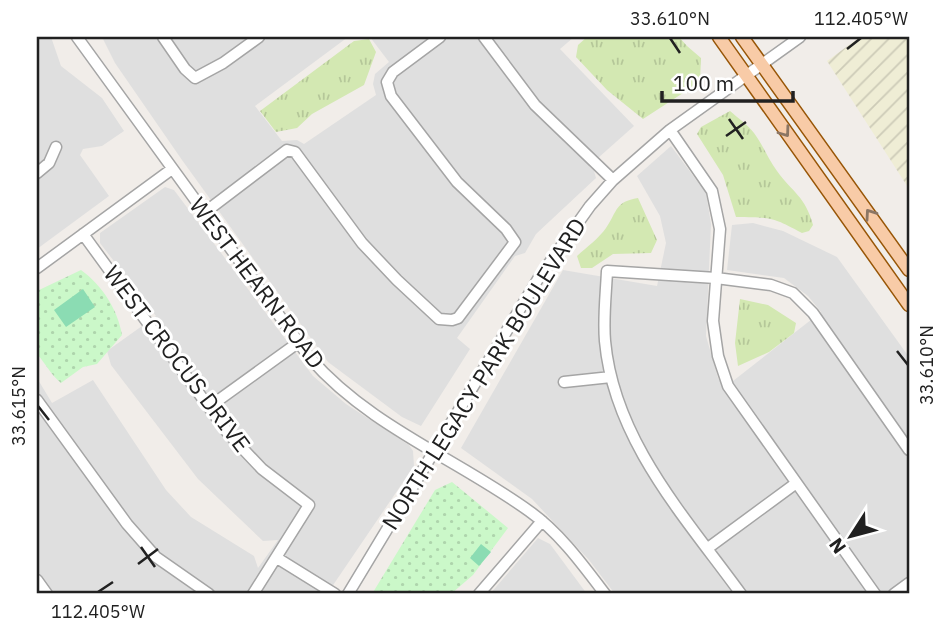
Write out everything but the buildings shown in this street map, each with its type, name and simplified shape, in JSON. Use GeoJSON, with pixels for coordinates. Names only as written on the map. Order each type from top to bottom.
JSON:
{"type":"FeatureCollection","features":[{"type":"Feature","properties":{"kind":"main road"},"geometry":{"type":"LineString","coordinates":[[719,37],[909,305]]}},
{"type":"Feature","properties":{"kind":"main road"},"geometry":{"type":"LineString","coordinates":[[742,37],[909,270]]}},
{"type":"Feature","properties":{"kind":"street","name":"WEST HEARN ROAD"},"geometry":{"type":"LineString","coordinates":[[77,37],[328,378],[368,411],[542,521],[605,594]]}},
{"type":"Feature","properties":{"kind":"street"},"geometry":{"type":"LineString","coordinates":[[163,37],[185,69],[195,78],[223,64],[259,37]]}},
{"type":"Feature","properties":{"kind":"street"},"geometry":{"type":"LineString","coordinates":[[204,213],[287,150],[295,152],[362,243],[397,280],[439,318],[458,318],[515,242],[506,229],[457,182],[391,96],[387,82],[393,72],[440,37]]}},
{"type":"Feature","properties":{"kind":"street"},"geometry":{"type":"LineString","coordinates":[[484,37],[535,106],[613,180]]}},
{"type":"Feature","properties":{"kind":"street","name":"NORTH LEGACY PARK BOULEVARD"},"geometry":{"type":"LineString","coordinates":[[348,594],[556,252],[590,206],[613,180],[670,130],[800,37]]}},
{"type":"Feature","properties":{"kind":"street"},"geometry":{"type":"LineString","coordinates":[[670,130],[712,191],[720,229],[713,321],[718,356],[728,386],[875,594]]}},
{"type":"Feature","properties":{"kind":"street"},"geometry":{"type":"LineString","coordinates":[[37,173],[49,163],[57,147]]}},
{"type":"Feature","properties":{"kind":"street"},"geometry":{"type":"LineString","coordinates":[[37,268],[172,169]]}},
{"type":"Feature","properties":{"kind":"street","name":"WEST CROCUS DRIVE"},"geometry":{"type":"LineString","coordinates":[[83,234],[227,432],[262,469],[309,505],[277,558]]}},
{"type":"Feature","properties":{"kind":"street"},"geometry":{"type":"LineString","coordinates":[[741,594],[640,453],[617,403],[605,340],[607,271],[716,278],[771,285],[793,293],[813,313],[909,450]]}},
{"type":"Feature","properties":{"kind":"street"},"geometry":{"type":"LineString","coordinates":[[209,407],[299,342]]}},
{"type":"Feature","properties":{"kind":"street"},"geometry":{"type":"LineString","coordinates":[[564,382],[611,377]]}},
{"type":"Feature","properties":{"kind":"street"},"geometry":{"type":"LineString","coordinates":[[37,400],[127,524],[156,557],[209,594]]}},
{"type":"Feature","properties":{"kind":"street"},"geometry":{"type":"LineString","coordinates":[[708,548],[795,484]]}},
{"type":"Feature","properties":{"kind":"street"},"geometry":{"type":"LineString","coordinates":[[478,594],[542,521]]}},
{"type":"Feature","properties":{"kind":"street"},"geometry":{"type":"LineString","coordinates":[[253,594],[277,558],[335,594]]}},
{"type":"Feature","properties":{"kind":"street"},"geometry":{"type":"LineString","coordinates":[[37,580],[47,594]]}},
{"type":"Feature","properties":{"kind":"street"},"geometry":{"type":"LineString","coordinates":[[894,594],[909,583]]}},
{"type":"Feature","properties":{"kind":"shaded area"},"geometry":{"type":"Polygon","coordinates":[[[37,37],[51,37],[61,66],[102,98],[124,131],[102,146],[83,149],[80,155],[109,196],[37,249],[37,37]]]}},
{"type":"Feature","properties":{"kind":"shaded area"},"geometry":{"type":"Polygon","coordinates":[[[102,37],[348,37],[255,106],[282,141],[297,140],[304,144],[376,95],[373,84],[375,74],[389,62],[370,37],[574,37],[560,49],[634,126],[589,166],[596,178],[536,234],[525,253],[515,256],[457,338],[470,349],[421,426],[402,417],[328,362],[182,160],[115,63],[102,37]]]}},
{"type":"Feature","properties":{"kind":"shaded area"},"geometry":{"type":"Polygon","coordinates":[[[860,37],[909,37],[909,189],[827,61],[860,37]]]}},
{"type":"Feature","properties":{"kind":"shaded area"},"geometry":{"type":"Polygon","coordinates":[[[671,146],[706,193],[711,224],[706,336],[718,378],[724,388],[821,312],[808,296],[784,278],[727,270],[732,225],[753,223],[783,231],[837,257],[909,357],[909,594],[615,594],[589,560],[532,499],[461,448],[563,270],[657,286],[666,243],[660,216],[637,176],[671,146]]]}},
{"type":"Feature","properties":{"kind":"shaded area"},"geometry":{"type":"Polygon","coordinates":[[[165,187],[174,190],[313,376],[346,404],[409,445],[413,451],[414,466],[327,594],[37,594],[37,378],[52,403],[93,380],[166,490],[191,517],[254,556],[258,568],[278,540],[263,541],[198,479],[111,365],[107,351],[156,316],[100,243],[100,233],[165,187]]]}},
{"type":"Feature","properties":{"kind":"shaded area"},"geometry":{"type":"Polygon","coordinates":[[[538,538],[550,544],[587,594],[490,594],[538,538]]]}},
{"type":"Feature","properties":{"kind":"green space"},"geometry":{"type":"Polygon","coordinates":[[[587,37],[679,37],[701,58],[700,82],[643,119],[607,90],[576,57],[578,45],[587,37]]]}},
{"type":"Feature","properties":{"kind":"green space"},"geometry":{"type":"Polygon","coordinates":[[[369,39],[376,52],[364,85],[312,114],[297,128],[276,132],[260,111],[354,41],[369,39]]]}},
{"type":"Feature","properties":{"kind":"green space"},"geometry":{"type":"Polygon","coordinates":[[[730,111],[754,133],[777,171],[802,201],[813,225],[809,231],[802,233],[770,219],[736,217],[723,175],[697,134],[701,127],[730,111]]]}},
{"type":"Feature","properties":{"kind":"green space"},"geometry":{"type":"Polygon","coordinates":[[[638,198],[657,240],[651,253],[613,254],[592,268],[581,268],[577,256],[603,232],[621,205],[638,198]]]}},
{"type":"Feature","properties":{"kind":"green space"},"geometry":{"type":"Polygon","coordinates":[[[81,270],[96,283],[108,299],[117,316],[122,335],[97,364],[83,367],[61,383],[37,354],[37,291],[81,270]]]}},
{"type":"Feature","properties":{"kind":"green space"},"geometry":{"type":"Polygon","coordinates":[[[83,289],[95,307],[66,327],[54,310],[83,289]]]}},
{"type":"Feature","properties":{"kind":"green space"},"geometry":{"type":"Polygon","coordinates":[[[740,299],[768,305],[796,323],[794,333],[769,352],[738,366],[735,343],[740,299]]]}},
{"type":"Feature","properties":{"kind":"green space"},"geometry":{"type":"Polygon","coordinates":[[[452,482],[508,528],[473,575],[451,594],[372,594],[435,490],[452,482]]]}},
{"type":"Feature","properties":{"kind":"green space"},"geometry":{"type":"Polygon","coordinates":[[[481,544],[491,552],[479,566],[470,558],[481,544]]]}}]}
